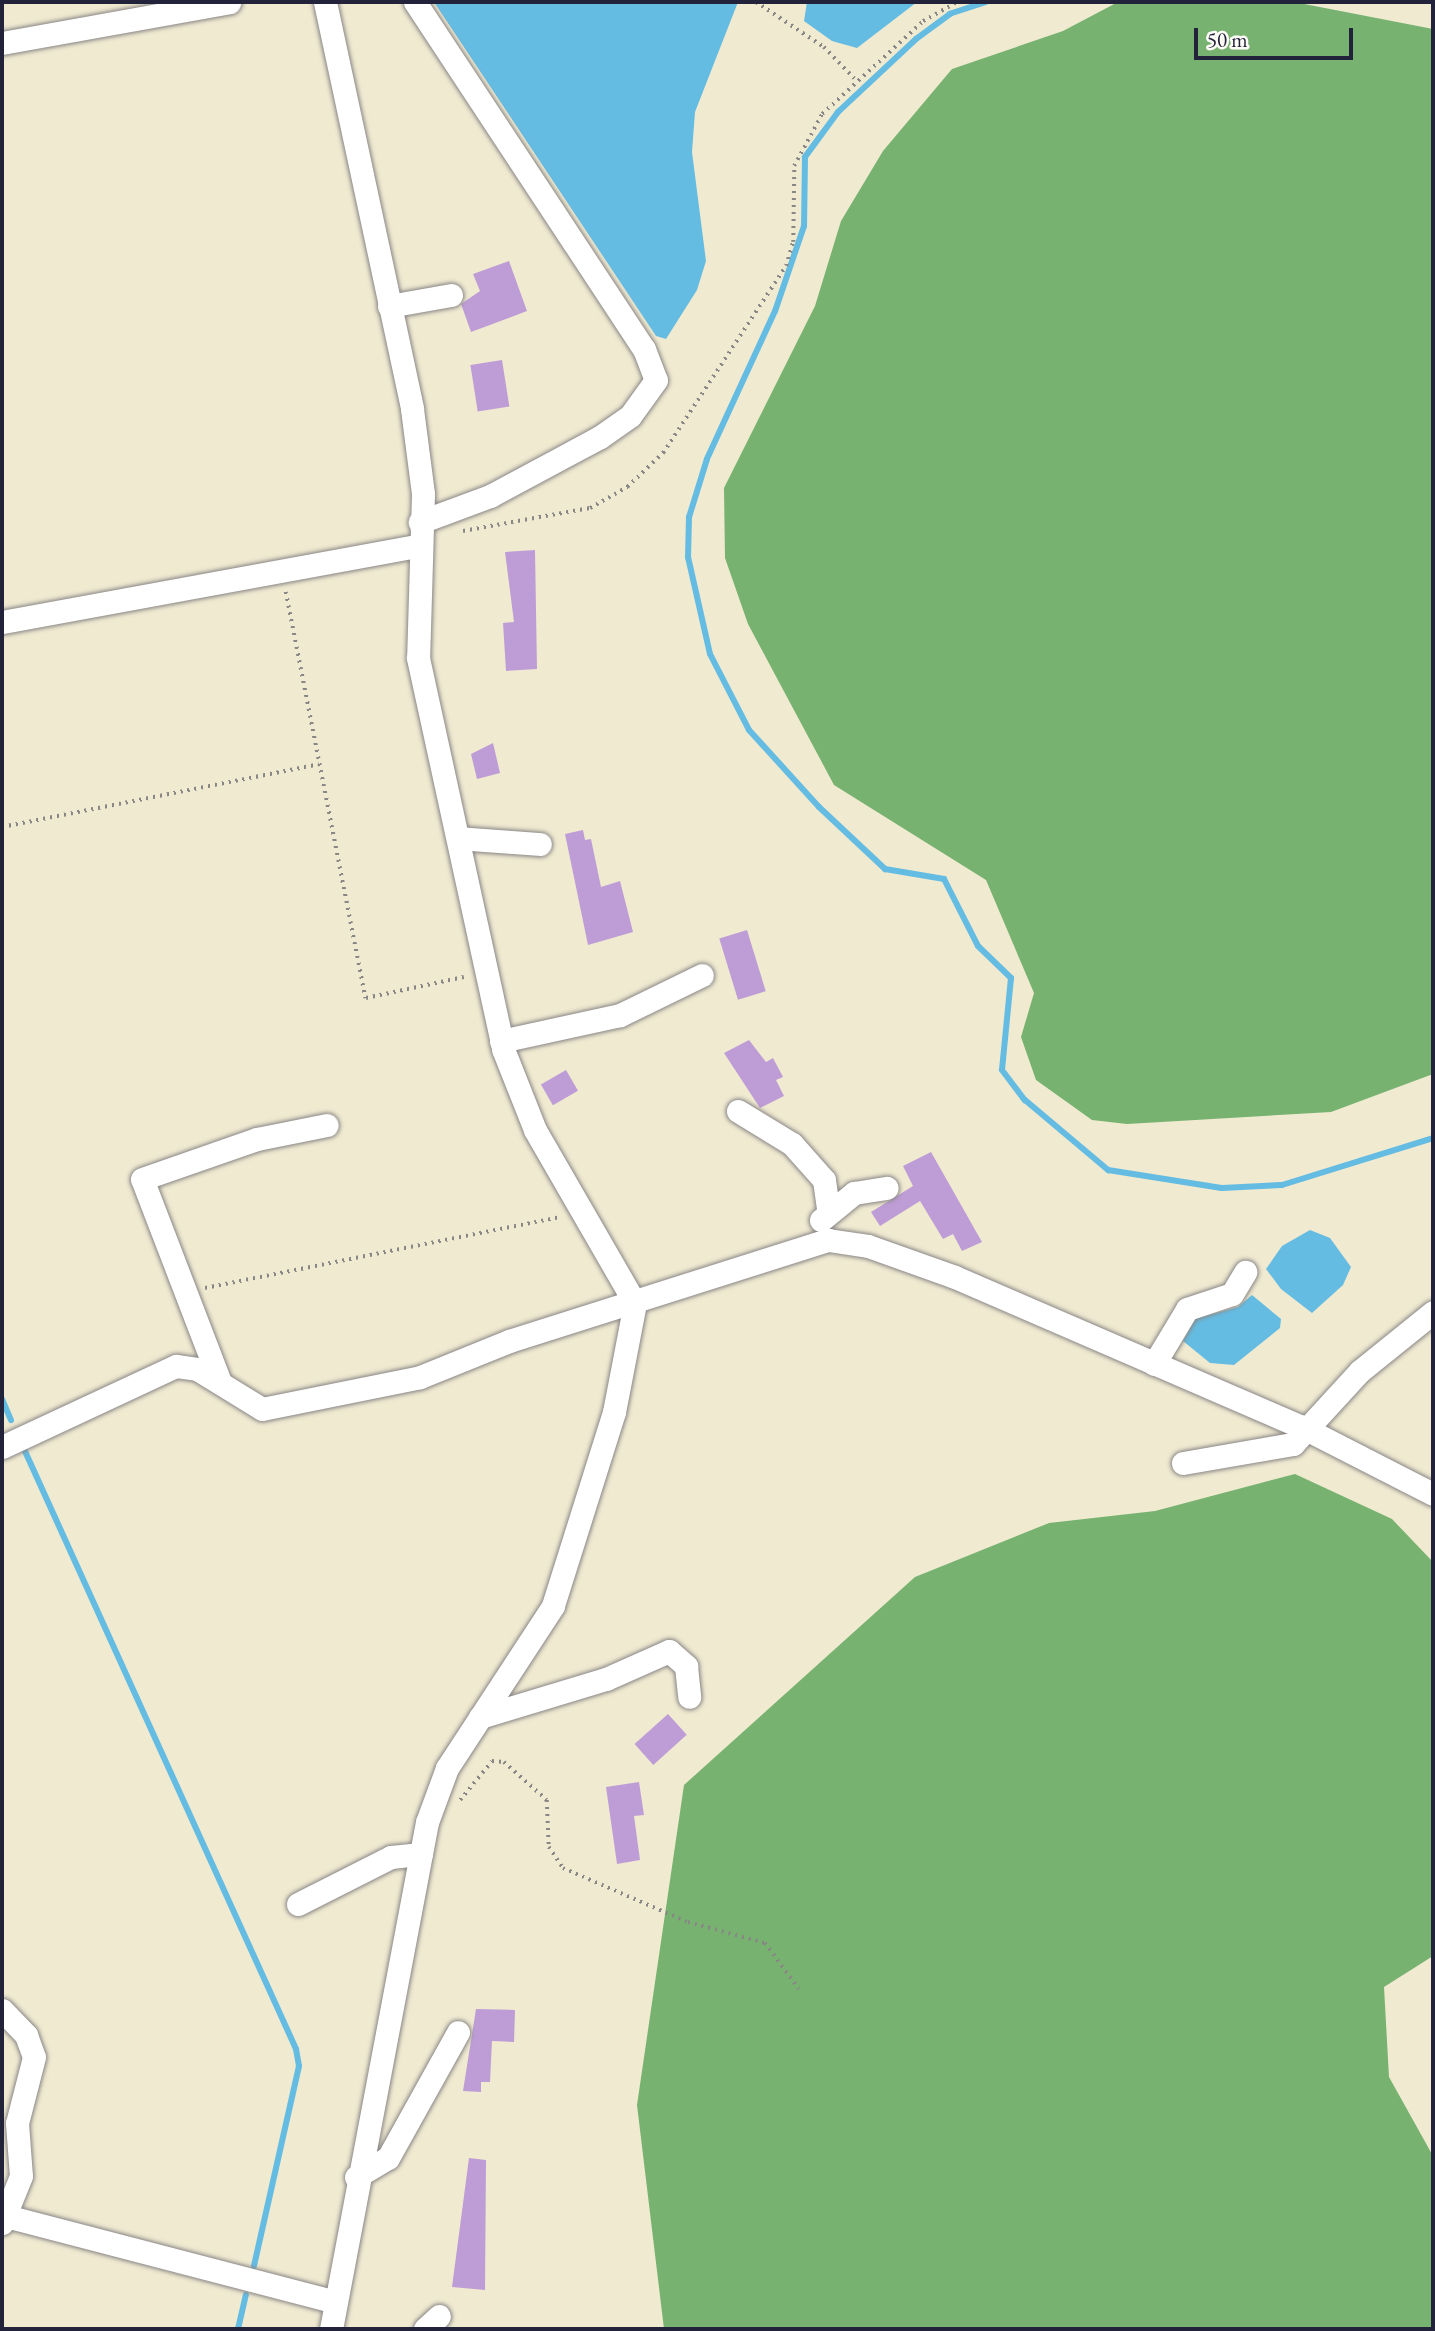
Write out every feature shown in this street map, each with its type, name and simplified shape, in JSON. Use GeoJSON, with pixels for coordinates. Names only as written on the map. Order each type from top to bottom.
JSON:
{"type":"FeatureCollection","features":[{"type":"Feature","properties":{"kind":"street"},"geometry":{"type":"LineString","coordinates":[[2,43],[229,2]]}},
{"type":"Feature","properties":{"kind":"street"},"geometry":{"type":"LineString","coordinates":[[325,2],[422,467],[418,546],[418,658],[501,1041],[535,1130],[635,1303],[614,1412],[553,1606],[447,1768],[421,1854],[356,2177],[331,2329]]}},
{"type":"Feature","properties":{"kind":"street"},"geometry":{"type":"LineString","coordinates":[[415,2],[644,349],[656,380],[630,416],[600,437],[490,496],[420,522]]}},
{"type":"Feature","properties":{"kind":"street"},"geometry":{"type":"LineString","coordinates":[[389,306],[451,295]]}},
{"type":"Feature","properties":{"kind":"street"},"geometry":{"type":"LineString","coordinates":[[2,622],[418,546]]}},
{"type":"Feature","properties":{"kind":"street"},"geometry":{"type":"LineString","coordinates":[[458,838],[540,844]]}},
{"type":"Feature","properties":{"kind":"street"},"geometry":{"type":"LineString","coordinates":[[501,1041],[620,1015],[702,975]]}},
{"type":"Feature","properties":{"kind":"street"},"geometry":{"type":"LineString","coordinates":[[738,1111],[792,1143],[824,1180],[828,1210],[820,1241]]}},
{"type":"Feature","properties":{"kind":"street"},"geometry":{"type":"LineString","coordinates":[[220,1382],[142,1179],[257,1139],[327,1125]]}},
{"type":"Feature","properties":{"kind":"street"},"geometry":{"type":"LineString","coordinates":[[828,1210],[854,1193],[887,1188]]}},
{"type":"Feature","properties":{"kind":"street"},"geometry":{"type":"LineString","coordinates":[[2,1447],[176,1366],[197,1369],[262,1409],[420,1377],[509,1341],[635,1303],[820,1241],[907,1257],[1305,1429],[1433,1494]]}},
{"type":"Feature","properties":{"kind":"street"},"geometry":{"type":"LineString","coordinates":[[1154,1364],[1187,1309],[1232,1294],[1245,1272]]}},
{"type":"Feature","properties":{"kind":"street"},"geometry":{"type":"LineString","coordinates":[[1183,1463],[1293,1444],[1360,1371],[1433,1312]]}},
{"type":"Feature","properties":{"kind":"street"},"geometry":{"type":"LineString","coordinates":[[481,1717],[607,1679],[669,1651],[686,1665],[689,1697]]}},
{"type":"Feature","properties":{"kind":"street"},"geometry":{"type":"LineString","coordinates":[[298,1904],[391,1857],[421,1854]]}},
{"type":"Feature","properties":{"kind":"street"},"geometry":{"type":"LineString","coordinates":[[2,2010],[26,2035],[34,2057],[17,2123],[21,2176],[4,2219],[335,2302]]}},
{"type":"Feature","properties":{"kind":"street"},"geometry":{"type":"LineString","coordinates":[[356,2177],[388,2158],[458,2032]]}},
{"type":"Feature","properties":{"kind":"path"},"geometry":{"type":"LineString","coordinates":[[756,2],[824,47],[856,80]]}},
{"type":"Feature","properties":{"kind":"path"},"geometry":{"type":"LineString","coordinates":[[457,533],[590,508],[627,487],[663,453],[786,266],[793,242],[794,166],[822,114],[923,21],[957,2]]}},
{"type":"Feature","properties":{"kind":"path"},"geometry":{"type":"LineString","coordinates":[[281,570],[366,998],[487,972]]}},
{"type":"Feature","properties":{"kind":"path"},"geometry":{"type":"LineString","coordinates":[[2,827],[320,764]]}},
{"type":"Feature","properties":{"kind":"path"},"geometry":{"type":"LineString","coordinates":[[186,1292],[584,1212]]}},
{"type":"Feature","properties":{"kind":"path"},"geometry":{"type":"LineString","coordinates":[[455,1806],[492,1761],[504,1762],[547,1800],[549,1847],[563,1868],[688,1922],[765,1943],[800,1989]]}},
{"type":"Feature","properties":{"kind":"green space"},"geometry":{"type":"Polygon","coordinates":[[[1118,2],[1294,2],[1433,29],[1433,1074],[1331,1112],[1127,1124],[1092,1120],[1036,1080],[1021,1037],[1034,993],[986,880],[834,785],[748,624],[725,558],[724,488],[815,306],[841,221],[883,151],[952,69],[1063,31],[1118,2]]]}},
{"type":"Feature","properties":{"kind":"green space"},"geometry":{"type":"Polygon","coordinates":[[[1295,1474],[1392,1519],[1433,1562],[1433,1956],[1384,1987],[1389,2077],[1433,2156],[1433,2329],[664,2329],[637,2105],[684,1785],[915,1577],[1049,1523],[1155,1511],[1295,1474]]]}},
{"type":"Feature","properties":{"kind":"water"},"geometry":{"type":"Polygon","coordinates":[[[434,2],[738,2],[695,112],[692,152],[706,261],[697,290],[666,339],[656,336],[434,2]]]}},
{"type":"Feature","properties":{"kind":"water"},"geometry":{"type":"Polygon","coordinates":[[[807,2],[917,2],[857,48],[832,41],[804,21],[807,2]]]}},
{"type":"Feature","properties":{"kind":"water"},"geometry":{"type":"Polygon","coordinates":[[[1310,1230],[1330,1238],[1351,1267],[1343,1285],[1312,1313],[1281,1289],[1266,1269],[1282,1246],[1310,1230]]]}},
{"type":"Feature","properties":{"kind":"water"},"geometry":{"type":"Polygon","coordinates":[[[1252,1295],[1281,1319],[1280,1328],[1234,1365],[1210,1363],[1183,1341],[1195,1319],[1238,1307],[1252,1295]]]}},
{"type":"Feature","properties":{"kind":"building"},"geometry":{"type":"Polygon","coordinates":[[[509,261],[527,311],[471,332],[461,304],[480,291],[473,274],[509,261]]]}},
{"type":"Feature","properties":{"kind":"building"},"geometry":{"type":"Polygon","coordinates":[[[502,360],[509,406],[478,411],[470,365],[502,360]]]}},
{"type":"Feature","properties":{"kind":"building"},"geometry":{"type":"Polygon","coordinates":[[[535,550],[537,669],[506,671],[503,623],[514,622],[505,552],[535,550]]]}},
{"type":"Feature","properties":{"kind":"building"},"geometry":{"type":"Polygon","coordinates":[[[493,743],[500,773],[477,779],[471,754],[493,743]]]}},
{"type":"Feature","properties":{"kind":"building"},"geometry":{"type":"Polygon","coordinates":[[[583,830],[585,840],[591,839],[601,887],[620,881],[633,932],[588,945],[565,834],[583,830]]]}},
{"type":"Feature","properties":{"kind":"building"},"geometry":{"type":"Polygon","coordinates":[[[747,930],[766,991],[738,1000],[719,938],[747,930]]]}},
{"type":"Feature","properties":{"kind":"building"},"geometry":{"type":"Polygon","coordinates":[[[749,1040],[766,1062],[773,1058],[783,1077],[776,1080],[784,1096],[760,1108],[724,1053],[749,1040]]]}},
{"type":"Feature","properties":{"kind":"building"},"geometry":{"type":"Polygon","coordinates":[[[566,1070],[578,1091],[553,1105],[541,1084],[566,1070]]]}},
{"type":"Feature","properties":{"kind":"building"},"geometry":{"type":"Polygon","coordinates":[[[931,1152],[982,1242],[962,1251],[953,1234],[943,1239],[920,1201],[880,1226],[871,1212],[913,1186],[903,1166],[931,1152]]]}},
{"type":"Feature","properties":{"kind":"building"},"geometry":{"type":"Polygon","coordinates":[[[668,1714],[687,1735],[653,1765],[635,1744],[668,1714]]]}},
{"type":"Feature","properties":{"kind":"building"},"geometry":{"type":"Polygon","coordinates":[[[639,1782],[644,1815],[634,1816],[640,1860],[617,1864],[606,1787],[639,1782]]]}},
{"type":"Feature","properties":{"kind":"building"},"geometry":{"type":"Polygon","coordinates":[[[476,2009],[515,2010],[514,2042],[492,2041],[490,2082],[481,2082],[481,2092],[463,2091],[476,2009]]]}},
{"type":"Feature","properties":{"kind":"building"},"geometry":{"type":"Polygon","coordinates":[[[469,2158],[486,2160],[485,2290],[452,2287],[469,2158]]]}},
{"type":"Feature","properties":{"kind":"waterway"},"geometry":{"type":"LineString","coordinates":[[986,2],[950,14],[916,39],[838,112],[805,157],[804,226],[775,311],[707,459],[689,517],[688,557],[710,654],[749,730],[819,807],[885,869],[944,879],[978,946],[1011,978],[1002,1070],[1025,1100],[1108,1170],[1222,1188],[1282,1185],[1433,1138]]}},
{"type":"Feature","properties":{"kind":"waterway"},"geometry":{"type":"LineString","coordinates":[[2,1399],[11,1420]]}},
{"type":"Feature","properties":{"kind":"waterway"},"geometry":{"type":"LineString","coordinates":[[24,1449],[296,2049],[299,2066],[254,2266]]}},
{"type":"Feature","properties":{"kind":"waterway"},"geometry":{"type":"LineString","coordinates":[[238,2329],[246,2295]]}}]}
